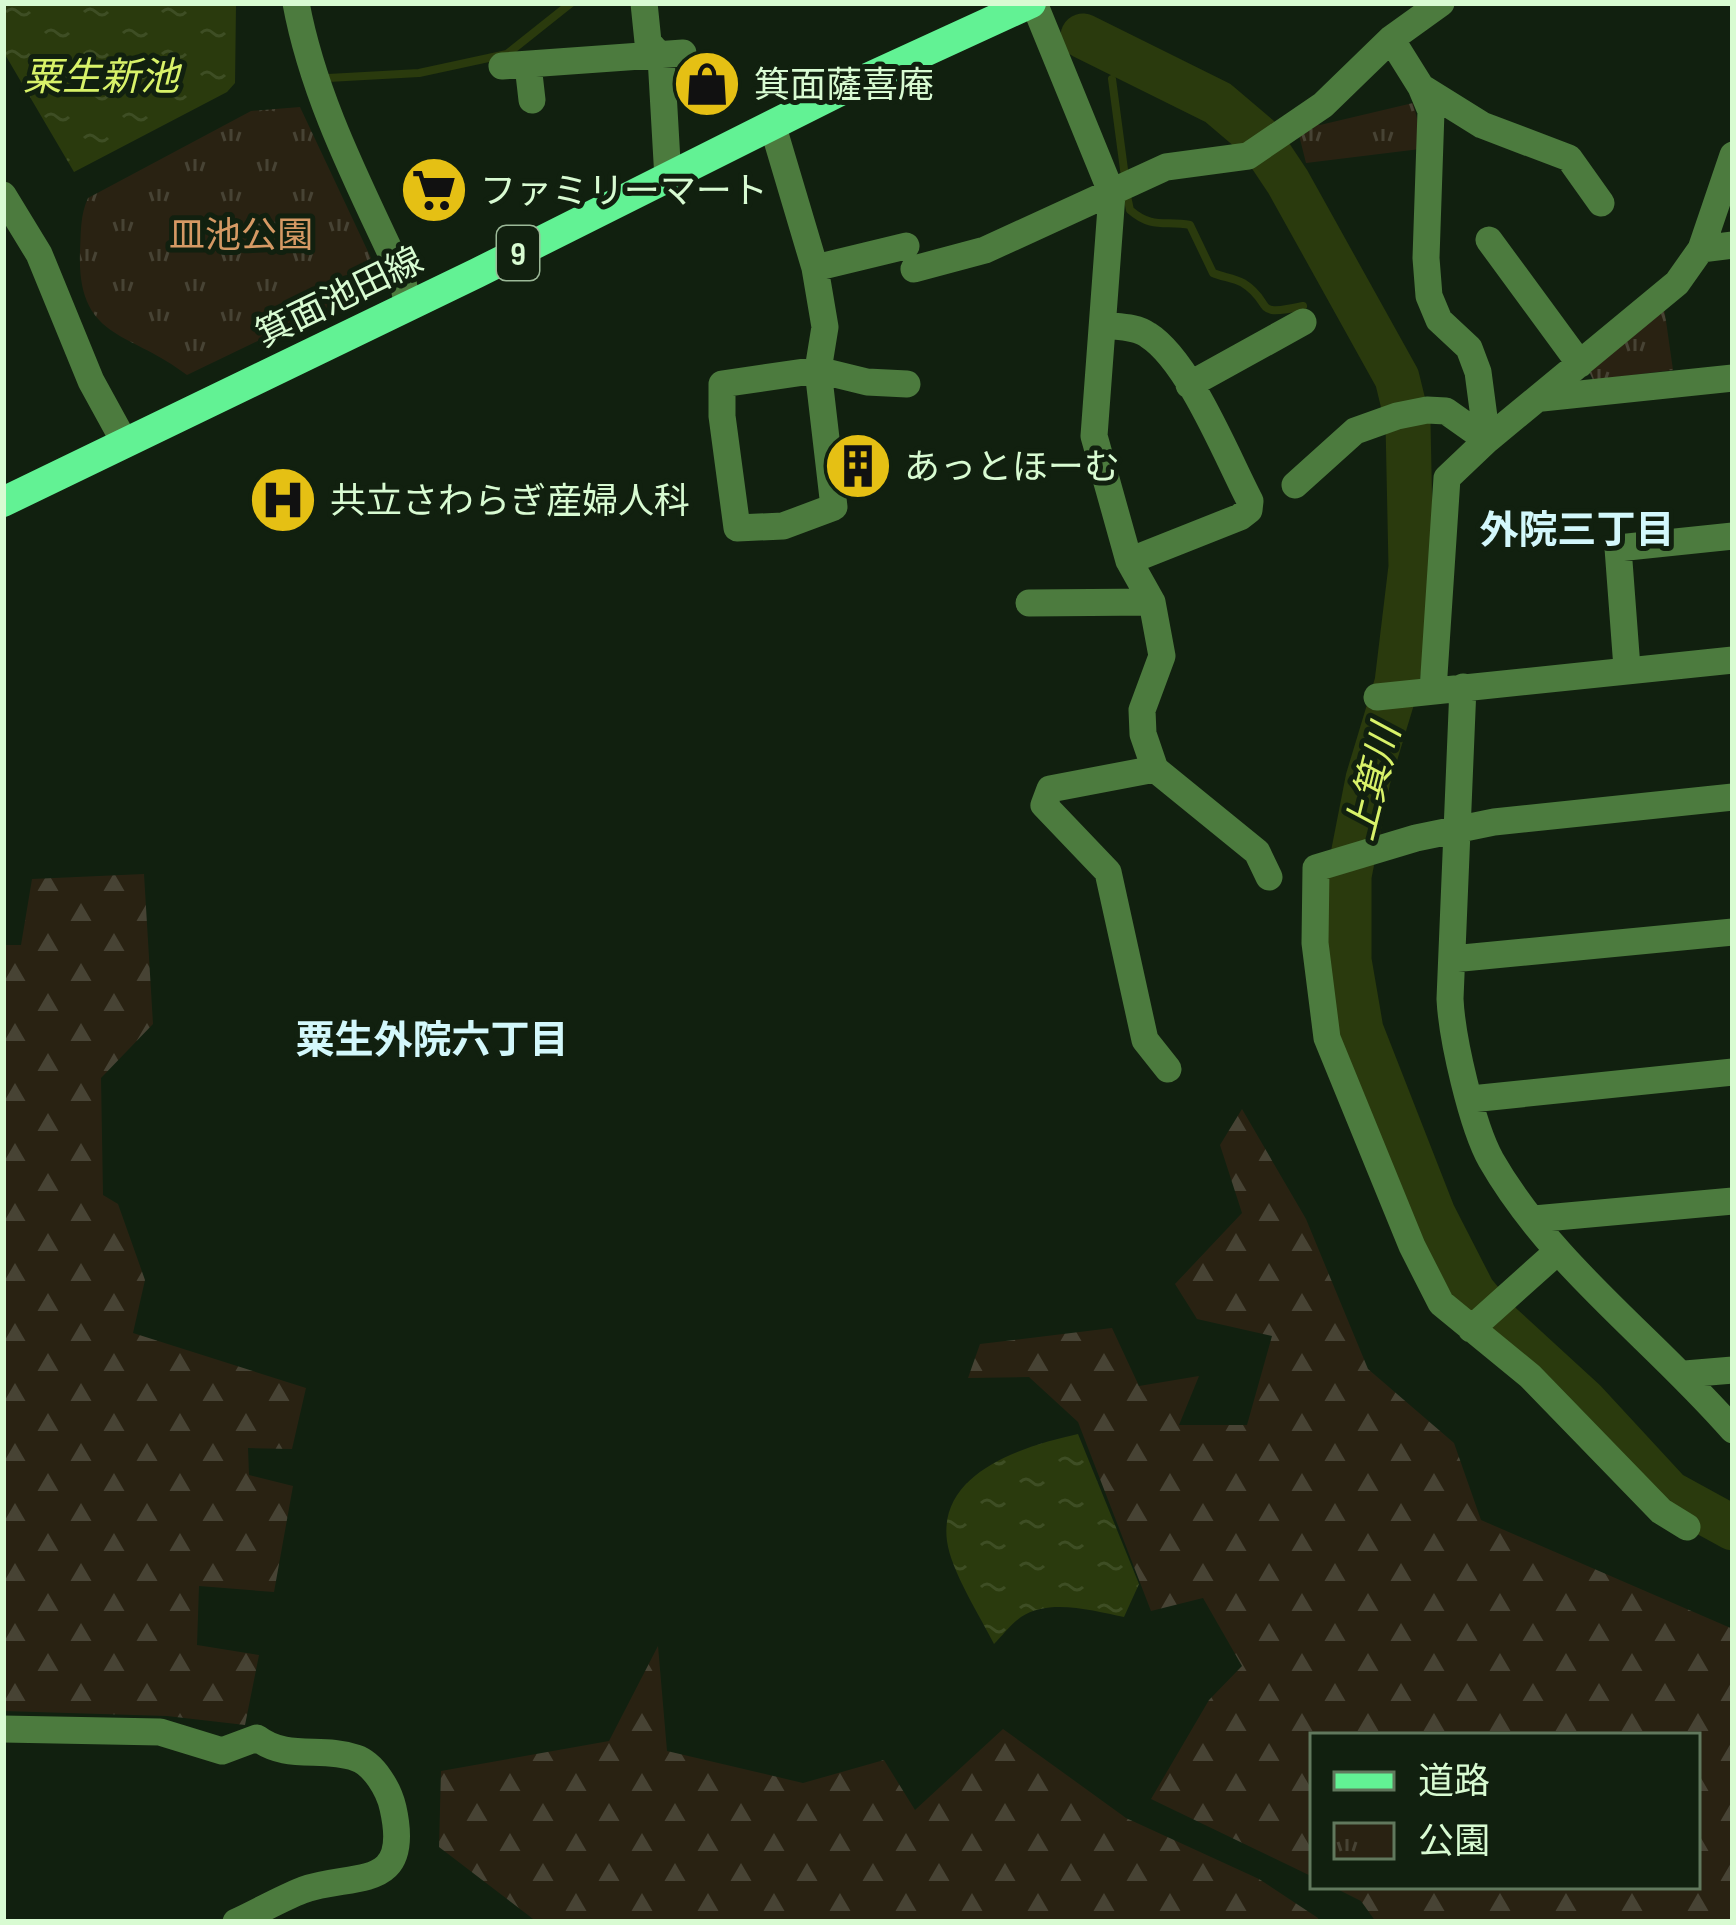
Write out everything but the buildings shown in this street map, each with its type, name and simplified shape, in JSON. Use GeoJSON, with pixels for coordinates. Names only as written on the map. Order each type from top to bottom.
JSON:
{"type":"FeatureCollection","features":[{"type":"Feature","properties":{"kind":"main road","name":"箕面池田線"},"geometry":{"type":"LineString","coordinates":[[3,502],[848,87],[1033,3]]}},
{"type":"Feature","properties":{"kind":"street"},"geometry":{"type":"LineString","coordinates":[[296,3],[320,98],[402,277],[408,307]]}},
{"type":"Feature","properties":{"kind":"street"},"geometry":{"type":"LineString","coordinates":[[644,3],[648,42],[672,55]]}},
{"type":"Feature","properties":{"kind":"street"},"geometry":{"type":"LineString","coordinates":[[1033,3],[1112,194],[1094,436],[1129,561],[1153,602],[1162,656],[1142,710],[1143,734],[1155,769],[1257,852],[1269,877]]}},
{"type":"Feature","properties":{"kind":"street"},"geometry":{"type":"LineString","coordinates":[[815,268],[985,250],[1166,166],[1248,157],[1323,105],[1390,39],[1441,3]]}},
{"type":"Feature","properties":{"kind":"street"},"geometry":{"type":"LineString","coordinates":[[1390,39],[1421,87],[1432,122],[1426,258],[1430,296],[1439,320],[1468,348],[1478,372],[1487,440]]}},
{"type":"Feature","properties":{"kind":"street"},"geometry":{"type":"LineString","coordinates":[[532,100],[515,65],[672,55]]}},
{"type":"Feature","properties":{"kind":"street"},"geometry":{"type":"LineString","coordinates":[[668,179],[672,55]]}},
{"type":"Feature","properties":{"kind":"street"},"geometry":{"type":"LineString","coordinates":[[1421,87],[1482,125],[1568,158],[1601,203]]}},
{"type":"Feature","properties":{"kind":"street"},"geometry":{"type":"LineString","coordinates":[[773,127],[815,268],[825,327],[818,370],[834,507],[783,526],[737,528],[722,384],[818,370],[867,382],[908,384]]}},
{"type":"Feature","properties":{"kind":"street"},"geometry":{"type":"LineString","coordinates":[[1433,690],[1446,482],[1487,440],[1677,283],[1701,249],[1733,155]]}},
{"type":"Feature","properties":{"kind":"street"},"geometry":{"type":"LineString","coordinates":[[3,195],[39,254],[91,381],[125,443]]}},
{"type":"Feature","properties":{"kind":"street"},"geometry":{"type":"LineString","coordinates":[[1489,240],[1580,364]]}},
{"type":"Feature","properties":{"kind":"street"},"geometry":{"type":"LineString","coordinates":[[1701,249],[1733,245]]}},
{"type":"Feature","properties":{"kind":"street"},"geometry":{"type":"LineString","coordinates":[[1189,385],[1303,322]]}},
{"type":"Feature","properties":{"kind":"street"},"geometry":{"type":"LineString","coordinates":[[1103,326],[1147,334],[1210,417],[1249,497],[1250,508],[1240,517],[1129,561]]}},
{"type":"Feature","properties":{"kind":"street"},"geometry":{"type":"LineString","coordinates":[[1542,398],[1733,378]]}},
{"type":"Feature","properties":{"kind":"street"},"geometry":{"type":"LineString","coordinates":[[1295,485],[1354,431],[1407,414],[1446,411],[1487,440]]}},
{"type":"Feature","properties":{"kind":"street"},"geometry":{"type":"LineString","coordinates":[[1627,668],[1618,548],[1733,536]]}},
{"type":"Feature","properties":{"kind":"street"},"geometry":{"type":"LineString","coordinates":[[1029,603],[1153,602]]}},
{"type":"Feature","properties":{"kind":"street"},"geometry":{"type":"LineString","coordinates":[[1388,695],[1733,660]]}},
{"type":"Feature","properties":{"kind":"street"},"geometry":{"type":"LineString","coordinates":[[1463,687],[1452,1035],[1490,1158],[1558,1250],[1684,1374],[1733,1430]]}},
{"type":"Feature","properties":{"kind":"street"},"geometry":{"type":"LineString","coordinates":[[1155,769],[1050,789],[1044,805],[1108,872],[1144,1040],[1168,1069]]}},
{"type":"Feature","properties":{"kind":"street"},"geometry":{"type":"LineString","coordinates":[[1687,1527],[1661,1511],[1530,1376],[1484,1317],[1441,1303],[1327,1038],[1315,943],[1339,862],[1494,822],[1733,797]]}},
{"type":"Feature","properties":{"kind":"street"},"geometry":{"type":"LineString","coordinates":[[1452,959],[1733,932]]}},
{"type":"Feature","properties":{"kind":"street"},"geometry":{"type":"LineString","coordinates":[[1471,1099],[1733,1072]]}},
{"type":"Feature","properties":{"kind":"street"},"geometry":{"type":"LineString","coordinates":[[1534,1219],[1733,1201]]}},
{"type":"Feature","properties":{"kind":"street"},"geometry":{"type":"LineString","coordinates":[[1484,1317],[1558,1250]]}},
{"type":"Feature","properties":{"kind":"street"},"geometry":{"type":"LineString","coordinates":[[1684,1374],[1733,1370]]}},
{"type":"Feature","properties":{"kind":"street"},"geometry":{"type":"LineString","coordinates":[[3,1729],[160,1732],[222,1750],[257,1738],[272,1750],[358,1758],[384,1784],[393,1808],[396,1841],[388,1866],[374,1878],[305,1889],[236,1922]]}},
{"type":"Feature","properties":{"kind":"green space"},"geometry":{"type":"Polygon","coordinates":[[[1413,103],[1420,149],[1306,163],[1299,135],[1310,120],[1320,125],[1413,103]]]}},
{"type":"Feature","properties":{"kind":"green space","name":"皿池公園"},"geometry":{"type":"Polygon","coordinates":[[[300,107],[379,275],[378,283],[187,375],[111,330],[88,303],[81,281],[81,224],[88,198],[251,111],[300,107]]]}},
{"type":"Feature","properties":{"kind":"green space"},"geometry":{"type":"Polygon","coordinates":[[[1664,307],[1673,370],[1593,380],[1588,369],[1664,307]]]}},
{"type":"Feature","properties":{"kind":"green space"},"geometry":{"type":"Polygon","coordinates":[[[144,874],[153,1024],[101,1078],[103,1195],[118,1204],[145,1280],[133,1333],[306,1388],[292,1449],[248,1448],[249,1475],[293,1486],[274,1592],[199,1586],[197,1645],[259,1655],[245,1725],[167,1716],[3,1711],[3,945],[21,945],[32,879],[144,874]]]}},
{"type":"Feature","properties":{"kind":"green space"},"geometry":{"type":"Polygon","coordinates":[[[1242,1109],[1306,1219],[1368,1369],[1454,1443],[1481,1520],[1733,1629],[1733,1922],[1376,1922],[1361,1901],[1337,1889],[1700,1889],[1700,1733],[1310,1733],[1310,1876],[1151,1799],[1209,1700],[1242,1666],[1203,1598],[1151,1611],[1078,1422],[1029,1377],[968,1378],[980,1344],[1112,1328],[1139,1386],[1199,1376],[1179,1425],[1247,1425],[1272,1336],[1197,1319],[1175,1284],[1242,1213],[1220,1145],[1242,1109]]]}},
{"type":"Feature","properties":{"kind":"green space"},"geometry":{"type":"Polygon","coordinates":[[[658,1646],[667,1751],[803,1783],[884,1760],[915,1810],[1003,1729],[1126,1818],[1259,1879],[1319,1922],[537,1922],[439,1847],[441,1771],[609,1741],[658,1646]]]}},
{"type":"Feature","properties":{"kind":"water","name":"粟生新池"},"geometry":{"type":"Polygon","coordinates":[[[3,3],[236,3],[235,83],[227,92],[74,172],[3,51],[3,3]]]}},
{"type":"Feature","properties":{"kind":"water"},"geometry":{"type":"Polygon","coordinates":[[[1078,1434],[1139,1584],[1124,1617],[1045,1608],[1021,1617],[994,1644],[954,1566],[947,1541],[948,1517],[956,1497],[970,1480],[1010,1455],[1078,1434]]]}},
{"type":"Feature","properties":{"kind":"waterway"},"geometry":{"type":"LineString","coordinates":[[328,78],[419,73],[507,54],[571,3]]}},
{"type":"Feature","properties":{"kind":"waterway","name":"上箕川"},"geometry":{"type":"LineString","coordinates":[[1083,36],[1218,103],[1258,137],[1397,378],[1408,423],[1411,567],[1397,683],[1368,779],[1349,876],[1349,960],[1361,1030],[1433,1214],[1473,1292],[1669,1493],[1733,1528]]}},
{"type":"Feature","properties":{"kind":"waterway"},"geometry":{"type":"LineString","coordinates":[[1108,48],[1110,59]]}},
{"type":"Feature","properties":{"kind":"waterway"},"geometry":{"type":"LineString","coordinates":[[1112,79],[1125,177]]}},
{"type":"Feature","properties":{"kind":"waterway"},"geometry":{"type":"LineString","coordinates":[[1127,196],[1130,210],[1146,220],[1190,225],[1213,273],[1243,283],[1269,309],[1303,306]]}},
{"type":"Feature","properties":{"kind":"place","name":"箕面薩喜庵"},"geometry":{"type":"Point","coordinates":[707,84]}},
{"type":"Feature","properties":{"kind":"place","name":"ファミリーマート"},"geometry":{"type":"Point","coordinates":[434,190]}},
{"type":"Feature","properties":{"kind":"place","name":"あっとほーむ"},"geometry":{"type":"Point","coordinates":[858,466]}},
{"type":"Feature","properties":{"kind":"place","name":"共立さわらぎ産婦人科"},"geometry":{"type":"Point","coordinates":[283,500]}},
{"type":"Feature","properties":{"kind":"district","name":"外院三丁目"},"geometry":{"type":"Point","coordinates":[1577,529]}},
{"type":"Feature","properties":{"kind":"district","name":"粟生外院六丁目"},"geometry":{"type":"Point","coordinates":[432,1039]}}]}
